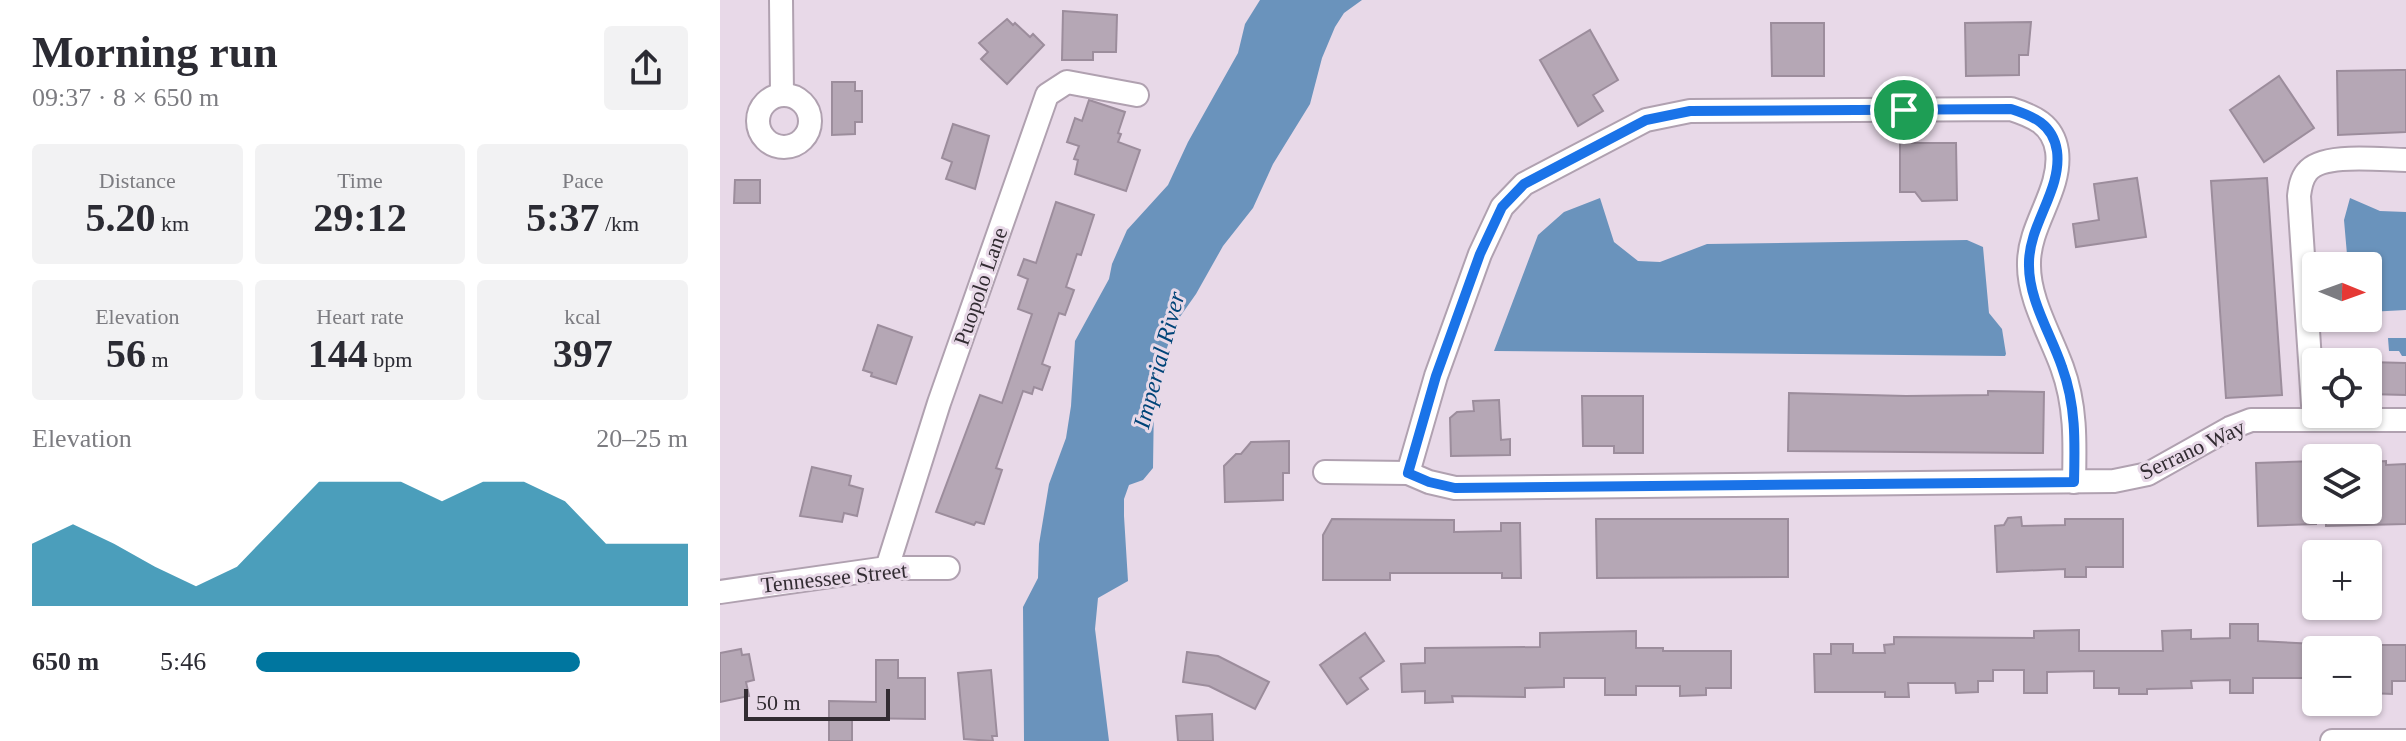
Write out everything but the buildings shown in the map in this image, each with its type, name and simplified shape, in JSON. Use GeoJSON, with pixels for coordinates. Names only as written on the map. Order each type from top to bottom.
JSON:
{"type":"FeatureCollection","features":[{"type":"Feature","properties":{"kind":"street"},"geometry":{"type":"LineString","coordinates":[[781,0],[782,94]]}},
{"type":"Feature","properties":{"kind":"street","name":"Puopolo Lane"},"geometry":{"type":"LineString","coordinates":[[887,568],[939,403],[1047,95],[1067,82],[1137,95]]}},
{"type":"Feature","properties":{"kind":"street"},"geometry":{"type":"LineString","coordinates":[[1408,473],[1436,376],[1480,254],[1502,207],[1524,184],[1646,120],[1690,111],[2011,109],[2036,117],[2049,131],[2057,149],[2057,170],[2028,264],[2036,301],[2063,370],[2075,417],[2074,482]]}},
{"type":"Feature","properties":{"kind":"street"},"geometry":{"type":"LineString","coordinates":[[2309,348],[2299,196],[2307,171],[2326,160],[2406,160]]}},
{"type":"Feature","properties":{"kind":"street","name":"Serrano Way"},"geometry":{"type":"LineString","coordinates":[[1325,472],[1408,473],[1455,488],[2114,481],[2148,474],[2230,428],[2251,420],[2302,420]]}},
{"type":"Feature","properties":{"kind":"street","name":"Serrano Way"},"geometry":{"type":"LineString","coordinates":[[2382,420],[2406,420]]}},
{"type":"Feature","properties":{"kind":"street","name":"Tennessee Street"},"geometry":{"type":"LineString","coordinates":[[720,592],[887,568],[948,568]]}},
{"type":"Feature","properties":{"kind":"street"},"geometry":{"type":"LineString","coordinates":[[2332,741],[2406,741]]}},
{"type":"Feature","properties":{"kind":"water","name":"Imperial River"},"geometry":{"type":"Polygon","coordinates":[[[1260,0],[1362,0],[1344,13],[1335,27],[1322,58],[1310,104],[1273,164],[1253,208],[1223,246],[1177,321],[1159,369],[1154,400],[1153,468],[1143,480],[1129,485],[1124,499],[1128,581],[1098,598],[1095,629],[1109,741],[1024,741],[1023,607],[1038,578],[1039,544],[1049,484],[1066,438],[1075,341],[1109,279],[1127,230],[1168,185],[1188,142],[1238,53],[1245,24],[1260,0]]]}},
{"type":"Feature","properties":{"kind":"water"},"geometry":{"type":"Polygon","coordinates":[[[1600,198],[1614,242],[1638,261],[1660,262],[1707,244],[1967,240],[1983,247],[1989,313],[2002,329],[2006,354],[1494,351],[1538,235],[1564,212],[1600,198]]]}},
{"type":"Feature","properties":{"kind":"water"},"geometry":{"type":"Polygon","coordinates":[[[2350,198],[2380,211],[2406,212],[2406,310],[2382,311],[2382,252],[2347,252],[2344,220],[2350,198]]]}},
{"type":"Feature","properties":{"kind":"water"},"geometry":{"type":"Polygon","coordinates":[[[2388,338],[2406,338],[2406,356],[2399,351],[2389,351],[2388,338]]]}},
{"type":"Feature","properties":{"kind":"route"},"geometry":{"type":"LineString","coordinates":[[2011,109],[2036,117],[2049,131],[2057,149],[2057,170],[2028,264],[2036,301],[2063,370],[2075,417],[2074,482],[1455,488],[1408,473],[1436,376],[1480,254],[1502,207],[1524,184],[1646,120],[1690,111],[1904,110],[2011,109]]}}]}
